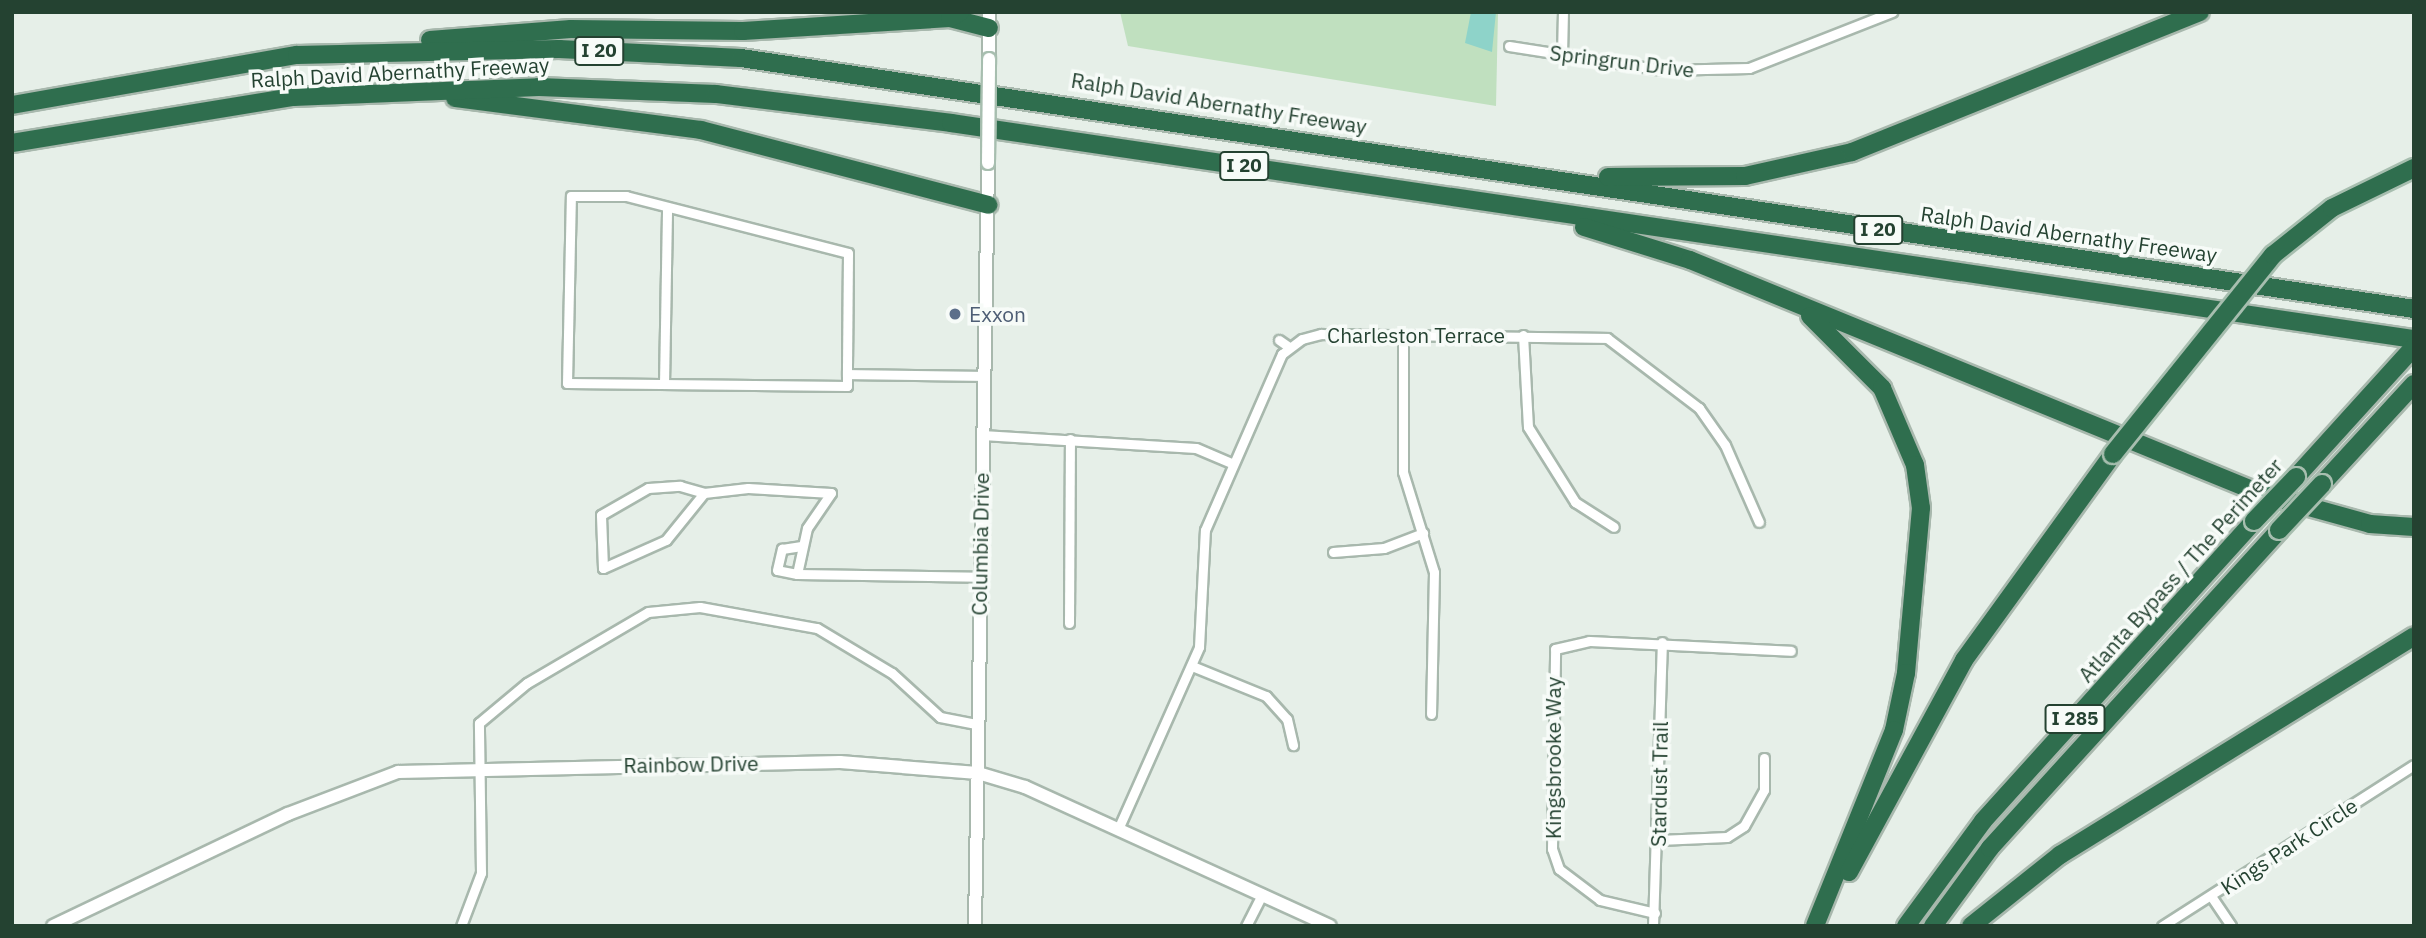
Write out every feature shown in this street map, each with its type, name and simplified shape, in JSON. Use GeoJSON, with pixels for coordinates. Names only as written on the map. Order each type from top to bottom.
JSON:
{"type":"FeatureCollection","features":[{"type":"Feature","properties":{"kind":"highway"},"geometry":{"type":"LineString","coordinates":[[1538,176],[1690,180],[1786,170],[2007,94],[2200,12]]}},
{"type":"Feature","properties":{"kind":"highway"},"geometry":{"type":"LineString","coordinates":[[297,55],[534,31],[743,31],[955,15],[989,20]]}},
{"type":"Feature","properties":{"kind":"highway","name":"Ralph David Abernathy Freeway"},"geometry":{"type":"LineString","coordinates":[[12,105],[297,55],[559,50],[741,58],[2414,309]]}},
{"type":"Feature","properties":{"kind":"highway","name":"Ralph David Abernathy Freeway"},"geometry":{"type":"LineString","coordinates":[[12,143],[224,105],[378,92],[539,87],[716,94],[1350,182],[2414,339]]}},
{"type":"Feature","properties":{"kind":"highway"},"geometry":{"type":"LineString","coordinates":[[378,92],[701,130],[988,205]]}},
{"type":"Feature","properties":{"kind":"highway"},"geometry":{"type":"LineString","coordinates":[[1823,926],[1912,745],[1964,660],[2113,454],[2273,255],[2332,208],[2414,168]]}},
{"type":"Feature","properties":{"kind":"highway"},"geometry":{"type":"LineString","coordinates":[[1350,182],[1619,236],[1774,294],[2262,494],[2337,517],[2414,527]]}},
{"type":"Feature","properties":{"kind":"highway"},"geometry":{"type":"LineString","coordinates":[[1774,294],[1833,333],[1882,388],[1915,464],[1921,508],[1906,673],[1894,730],[1815,926]]}},
{"type":"Feature","properties":{"kind":"highway","name":"Atlanta Bypass / The Perimeter"},"geometry":{"type":"LineString","coordinates":[[1906,926],[1983,821],[2414,347]]}},
{"type":"Feature","properties":{"kind":"highway","name":"I 285"},"geometry":{"type":"LineString","coordinates":[[1933,926],[1990,848],[2414,384]]}},
{"type":"Feature","properties":{"kind":"highway"},"geometry":{"type":"LineString","coordinates":[[2322,484],[2414,397]]}},
{"type":"Feature","properties":{"kind":"highway"},"geometry":{"type":"LineString","coordinates":[[1971,926],[2060,855],[2414,636]]}},
{"type":"Feature","properties":{"kind":"street"},"geometry":{"type":"LineString","coordinates":[[1562,55],[1563,12]]}},
{"type":"Feature","properties":{"kind":"street","name":"Springrun Drive"},"geometry":{"type":"LineString","coordinates":[[1509,46],[1662,71],[1749,68],[1892,12]]}},
{"type":"Feature","properties":{"kind":"street","name":"Columbia Drive"},"geometry":{"type":"LineString","coordinates":[[975,926],[989,20]]}},
{"type":"Feature","properties":{"kind":"street"},"geometry":{"type":"LineString","coordinates":[[587,192],[667,207],[848,253],[847,374],[847,386],[567,383],[569,202],[587,192]]}},
{"type":"Feature","properties":{"kind":"street"},"geometry":{"type":"LineString","coordinates":[[664,384],[667,207]]}},
{"type":"Feature","properties":{"kind":"street","name":"Charleston Terrace"},"geometry":{"type":"LineString","coordinates":[[1289,347],[1321,334],[1607,338],[1655,369],[1699,408],[1726,445],[1759,522]]}},
{"type":"Feature","properties":{"kind":"street"},"geometry":{"type":"LineString","coordinates":[[1403,335],[1403,472],[1434,572],[1431,714]]}},
{"type":"Feature","properties":{"kind":"street"},"geometry":{"type":"LineString","coordinates":[[1523,335],[1528,427],[1575,502],[1614,527]]}},
{"type":"Feature","properties":{"kind":"street"},"geometry":{"type":"LineString","coordinates":[[1119,827],[1199,647],[1205,530],[1231,463],[1289,347],[1279,340]]}},
{"type":"Feature","properties":{"kind":"street"},"geometry":{"type":"LineString","coordinates":[[847,374],[983,376]]}},
{"type":"Feature","properties":{"kind":"street"},"geometry":{"type":"LineString","coordinates":[[982,435],[1196,448],[1231,463]]}},
{"type":"Feature","properties":{"kind":"street"},"geometry":{"type":"LineString","coordinates":[[1069,623],[1070,439]]}},
{"type":"Feature","properties":{"kind":"street"},"geometry":{"type":"LineString","coordinates":[[704,493],[666,540],[603,568],[601,515],[648,488],[704,493],[748,488],[831,493],[800,546],[797,574]]}},
{"type":"Feature","properties":{"kind":"street"},"geometry":{"type":"LineString","coordinates":[[1334,552],[1384,548],[1423,533]]}},
{"type":"Feature","properties":{"kind":"street"},"geometry":{"type":"LineString","coordinates":[[800,546],[782,549],[778,570],[797,574],[979,577]]}},
{"type":"Feature","properties":{"kind":"street"},"geometry":{"type":"LineString","coordinates":[[461,926],[481,873],[476,768],[479,723],[487,710],[624,623],[673,607],[738,611],[817,628],[892,673],[940,717],[977,724]]}},
{"type":"Feature","properties":{"kind":"street","name":"Kingsbrooke Way"},"geometry":{"type":"LineString","coordinates":[[1655,914],[1600,900],[1559,869],[1552,849],[1552,671],[1562,643],[1662,642],[1791,652]]}},
{"type":"Feature","properties":{"kind":"street","name":"Stardust Trail"},"geometry":{"type":"LineString","coordinates":[[1653,926],[1658,840],[1662,642]]}},
{"type":"Feature","properties":{"kind":"street"},"geometry":{"type":"LineString","coordinates":[[1192,666],[1266,696],[1287,719],[1293,745]]}},
{"type":"Feature","properties":{"kind":"street"},"geometry":{"type":"LineString","coordinates":[[1658,840],[1727,837],[1744,826],[1764,790],[1764,758]]}},
{"type":"Feature","properties":{"kind":"street","name":"Rainbow Drive"},"geometry":{"type":"LineString","coordinates":[[53,926],[345,789],[398,772],[476,768],[840,762],[978,773],[1119,827],[1330,926]]}},
{"type":"Feature","properties":{"kind":"street","name":"Kings Park Circle"},"geometry":{"type":"LineString","coordinates":[[2162,926],[2414,765]]}},
{"type":"Feature","properties":{"kind":"street"},"geometry":{"type":"LineString","coordinates":[[1246,926],[1262,894]]}},
{"type":"Feature","properties":{"kind":"street"},"geometry":{"type":"LineString","coordinates":[[2211,896],[2231,926]]}},
{"type":"Feature","properties":{"kind":"green space"},"geometry":{"type":"Polygon","coordinates":[[[1120,12],[1498,12],[1496,106],[1128,46],[1120,12]]]}},
{"type":"Feature","properties":{"kind":"water"},"geometry":{"type":"Polygon","coordinates":[[[1471,12],[1496,12],[1492,52],[1465,43],[1471,12]]]}},
{"type":"Feature","properties":{"kind":"place","name":"Exxon"},"geometry":{"type":"Point","coordinates":[955,314]}}]}
